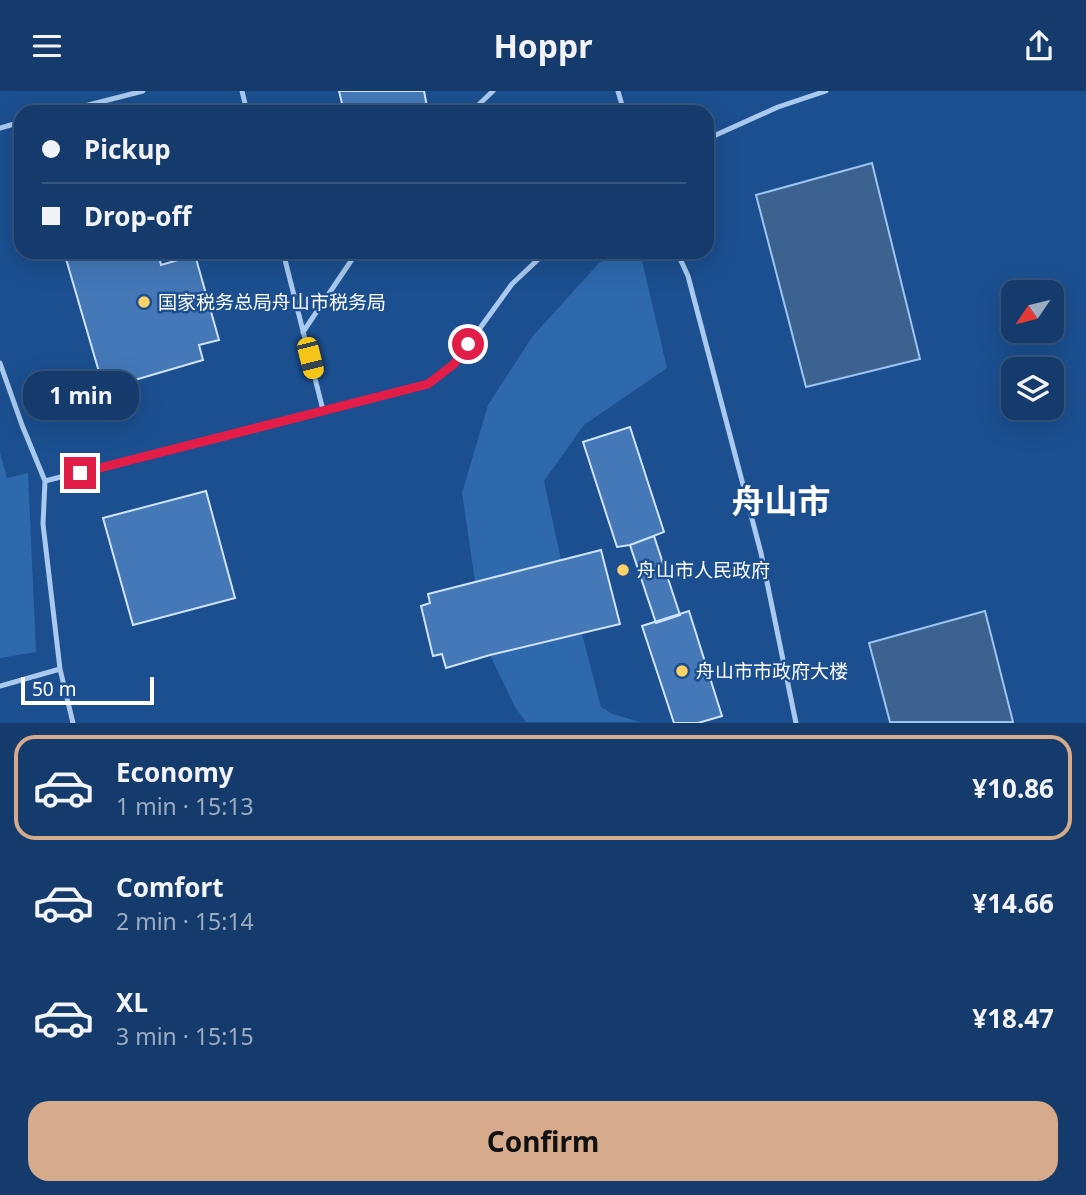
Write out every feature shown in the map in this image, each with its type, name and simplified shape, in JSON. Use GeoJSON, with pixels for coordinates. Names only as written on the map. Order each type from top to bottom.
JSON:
{"type":"FeatureCollection","features":[{"type":"Feature","properties":{"kind":"lane"},"geometry":{"type":"LineString","coordinates":[[88,105],[143,91]]}},
{"type":"Feature","properties":{"kind":"lane"},"geometry":{"type":"LineString","coordinates":[[478,105],[493,91]]}},
{"type":"Feature","properties":{"kind":"lane"},"geometry":{"type":"LineString","coordinates":[[714,136],[778,107],[827,91]]}},
{"type":"Feature","properties":{"kind":"lane"},"geometry":{"type":"LineString","coordinates":[[285,259],[323,410]]}},
{"type":"Feature","properties":{"kind":"lane"},"geometry":{"type":"LineString","coordinates":[[303,332],[352,259]]}},
{"type":"Feature","properties":{"kind":"lane"},"geometry":{"type":"LineString","coordinates":[[45,481],[428,384],[454,364],[512,284],[539,259]]}},
{"type":"Feature","properties":{"kind":"lane"},"geometry":{"type":"LineString","coordinates":[[680,259],[688,276],[761,553],[796,723]]}},
{"type":"Feature","properties":{"kind":"lane"},"geometry":{"type":"LineString","coordinates":[[0,363],[45,481],[43,524],[60,669],[73,723]]}},
{"type":"Feature","properties":{"kind":"lane"},"geometry":{"type":"LineString","coordinates":[[0,686],[60,669]]}},
{"type":"Feature","properties":{"kind":"shaded area"},"geometry":{"type":"Polygon","coordinates":[[[872,163],[920,359],[806,387],[756,195],[872,163]]]}},
{"type":"Feature","properties":{"kind":"shaded area"},"geometry":{"type":"Polygon","coordinates":[[[607,259],[642,259],[667,368],[584,425],[544,481],[561,560],[475,581],[462,493],[488,405],[532,337],[599,263],[607,259]]]}},
{"type":"Feature","properties":{"kind":"shaded area"},"geometry":{"type":"Polygon","coordinates":[[[0,453],[7,478],[28,473],[36,652],[0,658],[0,453]]]}},
{"type":"Feature","properties":{"kind":"shaded area"},"geometry":{"type":"Polygon","coordinates":[[[985,611],[1013,722],[890,722],[869,643],[985,611]]]}},
{"type":"Feature","properties":{"kind":"shaded area"},"geometry":{"type":"Polygon","coordinates":[[[582,634],[601,707],[613,714],[640,722],[526,722],[515,707],[490,655],[582,634]]]}},
{"type":"Feature","properties":{"kind":"building"},"geometry":{"type":"Polygon","coordinates":[[[339,91],[424,91],[427,105],[342,105],[339,91]]]}},
{"type":"Feature","properties":{"kind":"building","name":"国家税务总局舟山市税务局"},"geometry":{"type":"Polygon","coordinates":[[[66,259],[160,259],[161,265],[181,259],[196,259],[219,340],[199,345],[203,360],[104,389],[66,259]]]}},
{"type":"Feature","properties":{"kind":"building"},"geometry":{"type":"Polygon","coordinates":[[[630,427],[664,532],[617,547],[583,442],[630,427]]]}},
{"type":"Feature","properties":{"kind":"building"},"geometry":{"type":"Polygon","coordinates":[[[206,491],[235,598],[133,625],[103,518],[206,491]]]}},
{"type":"Feature","properties":{"kind":"building"},"geometry":{"type":"Polygon","coordinates":[[[654,536],[680,615],[656,623],[630,545],[654,536]]]}},
{"type":"Feature","properties":{"kind":"building"},"geometry":{"type":"Polygon","coordinates":[[[601,550],[620,624],[446,668],[442,654],[433,656],[421,606],[430,603],[428,594],[601,550]]]}},
{"type":"Feature","properties":{"kind":"building","name":"舟山市市政府大楼"},"geometry":{"type":"Polygon","coordinates":[[[689,611],[722,716],[698,723],[674,723],[642,626],[689,611]]]}},
{"type":"Feature","properties":{"kind":"building","name":"舟山市市政府大楼"},"geometry":{"type":"Polygon","coordinates":[[[689,611],[722,716],[698,723],[674,723],[642,626],[689,611]]]}},
{"type":"Feature","properties":{"kind":"place","name":"国家税务总局舟山市税务局"},"geometry":{"type":"Point","coordinates":[144,302]}},
{"type":"Feature","properties":{"kind":"place","name":"舟山市人民政府"},"geometry":{"type":"Point","coordinates":[623,570]}},
{"type":"Feature","properties":{"kind":"place","name":"舟山市市政府大楼"},"geometry":{"type":"Point","coordinates":[682,671]}},
{"type":"Feature","properties":{"kind":"district","name":"舟山市"},"geometry":{"type":"Point","coordinates":[781,501]}},
{"type":"Feature","properties":{"kind":"route"},"geometry":{"type":"LineString","coordinates":[[80,473],[428,384],[454,364],[468,344]]}}]}
